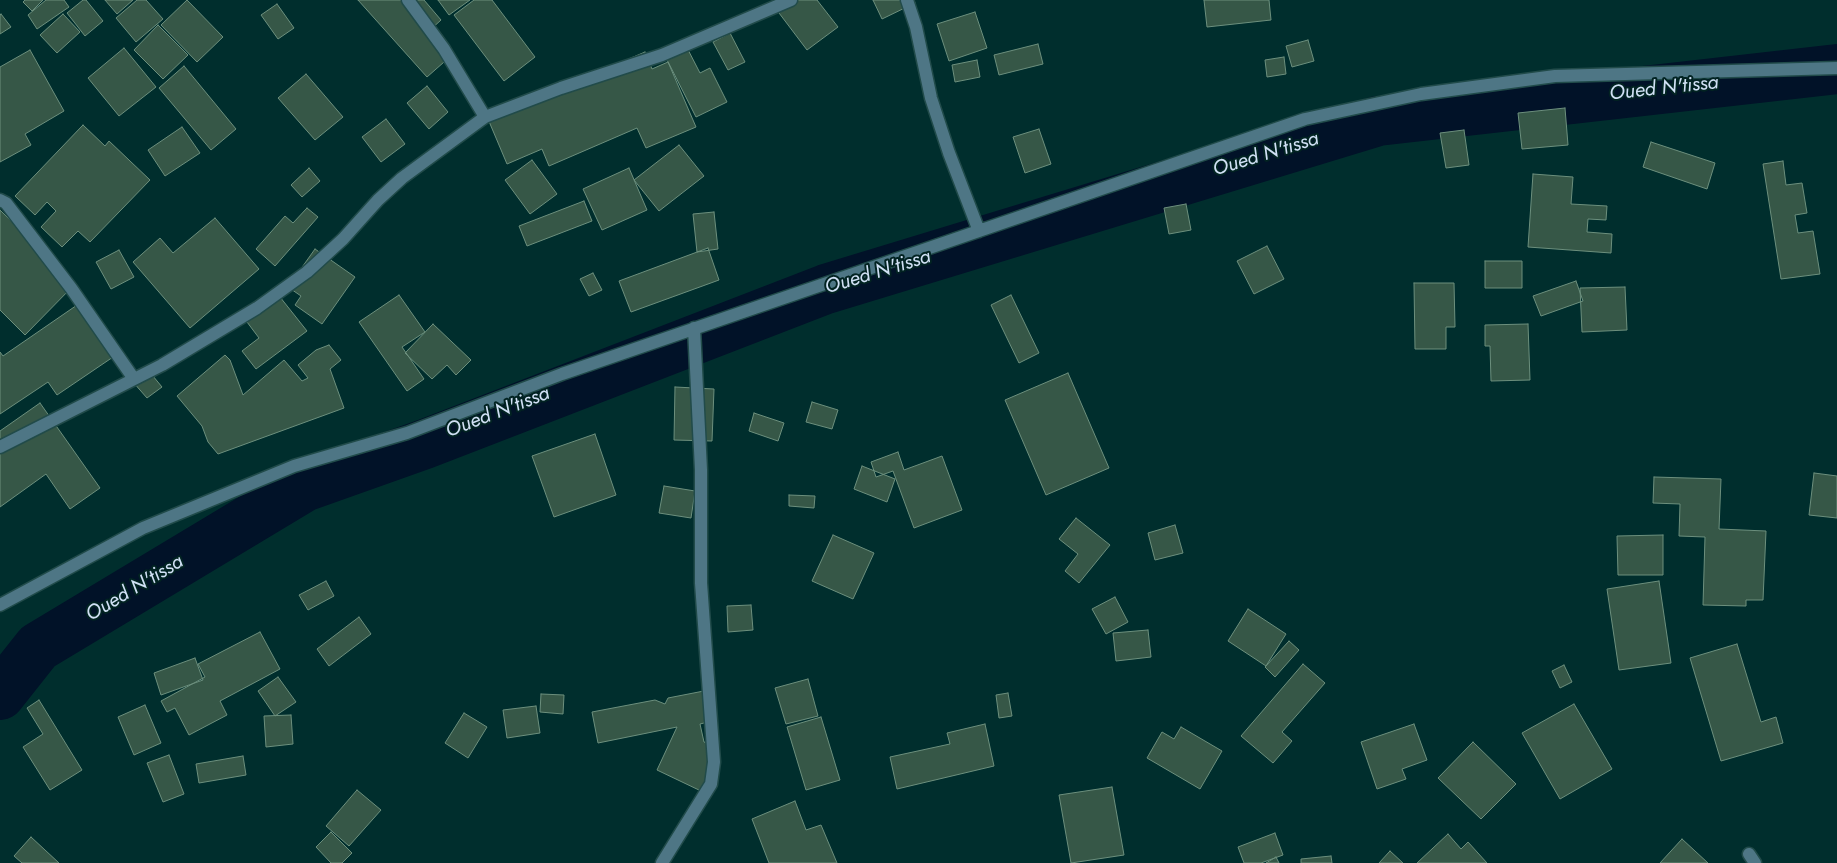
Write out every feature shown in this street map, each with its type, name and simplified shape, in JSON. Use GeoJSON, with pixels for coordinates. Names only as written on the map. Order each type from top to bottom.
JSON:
{"type":"FeatureCollection","features":[{"type":"Feature","properties":{"kind":"street"},"geometry":{"type":"LineString","coordinates":[[408,0],[444,49],[486,117]]}},
{"type":"Feature","properties":{"kind":"street"},"geometry":{"type":"LineString","coordinates":[[0,447],[212,337],[307,272],[343,239],[378,200],[402,178],[486,117],[561,88],[662,55],[792,0]]}},
{"type":"Feature","properties":{"kind":"street"},"geometry":{"type":"LineString","coordinates":[[907,0],[916,28],[931,98],[949,153],[979,231]]}},
{"type":"Feature","properties":{"kind":"street"},"geometry":{"type":"LineString","coordinates":[[0,605],[143,528],[294,466],[407,433],[562,374],[1305,119],[1421,94],[1555,76],[1837,68]]}},
{"type":"Feature","properties":{"kind":"street"},"geometry":{"type":"LineString","coordinates":[[0,200],[6,203],[71,288],[134,379]]}},
{"type":"Feature","properties":{"kind":"street"},"geometry":{"type":"LineString","coordinates":[[662,863],[710,784],[714,762],[701,583],[701,470],[694,328]]}},
{"type":"Feature","properties":{"kind":"building"},"geometry":{"type":"Polygon","coordinates":[[[25,0],[43,0],[32,11],[23,2],[25,0]]]}},
{"type":"Feature","properties":{"kind":"building"},"geometry":{"type":"Polygon","coordinates":[[[46,0],[64,0],[69,7],[37,29],[28,15],[46,0]]]}},
{"type":"Feature","properties":{"kind":"building"},"geometry":{"type":"Polygon","coordinates":[[[83,0],[86,0],[103,21],[85,36],[67,13],[83,0]]]}},
{"type":"Feature","properties":{"kind":"building"},"geometry":{"type":"Polygon","coordinates":[[[105,0],[133,0],[117,14],[105,0]]]}},
{"type":"Feature","properties":{"kind":"building"},"geometry":{"type":"Polygon","coordinates":[[[137,0],[146,0],[163,19],[136,42],[116,18],[137,0]]]}},
{"type":"Feature","properties":{"kind":"building"},"geometry":{"type":"Polygon","coordinates":[[[187,0],[223,37],[197,62],[161,25],[187,0]]]}},
{"type":"Feature","properties":{"kind":"building"},"geometry":{"type":"Polygon","coordinates":[[[358,0],[424,0],[441,20],[430,30],[452,55],[427,77],[358,0]]]}},
{"type":"Feature","properties":{"kind":"building"},"geometry":{"type":"Polygon","coordinates":[[[438,0],[470,0],[449,15],[438,0]]]}},
{"type":"Feature","properties":{"kind":"building"},"geometry":{"type":"Polygon","coordinates":[[[474,0],[492,0],[535,57],[504,81],[454,15],[474,0]]]}},
{"type":"Feature","properties":{"kind":"building"},"geometry":{"type":"Polygon","coordinates":[[[787,0],[817,0],[838,27],[807,50],[776,9],[787,0]]]}},
{"type":"Feature","properties":{"kind":"building"},"geometry":{"type":"Polygon","coordinates":[[[873,0],[914,0],[915,3],[882,19],[873,0]]]}},
{"type":"Feature","properties":{"kind":"building"},"geometry":{"type":"Polygon","coordinates":[[[1204,0],[1269,0],[1271,20],[1207,27],[1204,0]]]}},
{"type":"Feature","properties":{"kind":"building"},"geometry":{"type":"Polygon","coordinates":[[[277,4],[294,28],[278,39],[261,15],[277,4]]]}},
{"type":"Feature","properties":{"kind":"building"},"geometry":{"type":"Polygon","coordinates":[[[975,12],[987,48],[949,61],[937,24],[975,12]]]}},
{"type":"Feature","properties":{"kind":"building"},"geometry":{"type":"Polygon","coordinates":[[[63,14],[80,32],[57,53],[40,35],[63,14]]]}},
{"type":"Feature","properties":{"kind":"building"},"geometry":{"type":"Polygon","coordinates":[[[0,15],[11,27],[0,34],[0,15]]]}},
{"type":"Feature","properties":{"kind":"building"},"geometry":{"type":"Polygon","coordinates":[[[158,25],[188,55],[163,79],[134,50],[158,25]]]}},
{"type":"Feature","properties":{"kind":"building"},"geometry":{"type":"Polygon","coordinates":[[[730,33],[745,62],[728,70],[713,42],[730,33]]]}},
{"type":"Feature","properties":{"kind":"building"},"geometry":{"type":"Polygon","coordinates":[[[683,40],[700,73],[710,68],[727,102],[696,117],[662,50],[683,40]]]}},
{"type":"Feature","properties":{"kind":"building"},"geometry":{"type":"Polygon","coordinates":[[[1308,40],[1314,61],[1292,67],[1286,46],[1308,40]]]}},
{"type":"Feature","properties":{"kind":"building"},"geometry":{"type":"Polygon","coordinates":[[[1038,44],[1043,64],[999,75],[994,55],[1038,44]]]}},
{"type":"Feature","properties":{"kind":"building"},"geometry":{"type":"Polygon","coordinates":[[[124,48],[156,87],[119,116],[88,78],[124,48]]]}},
{"type":"Feature","properties":{"kind":"building"},"geometry":{"type":"Polygon","coordinates":[[[30,50],[64,111],[25,134],[31,145],[0,162],[0,67],[30,50]]]}},
{"type":"Feature","properties":{"kind":"building"},"geometry":{"type":"Polygon","coordinates":[[[645,52],[652,69],[668,62],[696,127],[646,148],[637,128],[549,166],[542,149],[507,164],[488,119],[645,52]]]}},
{"type":"Feature","properties":{"kind":"building"},"geometry":{"type":"Polygon","coordinates":[[[1284,57],[1286,74],[1267,77],[1265,60],[1284,57]]]}},
{"type":"Feature","properties":{"kind":"building"},"geometry":{"type":"Polygon","coordinates":[[[977,60],[980,77],[955,82],[952,65],[977,60]]]}},
{"type":"Feature","properties":{"kind":"building"},"geometry":{"type":"Polygon","coordinates":[[[184,66],[236,129],[211,150],[159,88],[184,66]]]}},
{"type":"Feature","properties":{"kind":"building"},"geometry":{"type":"Polygon","coordinates":[[[306,74],[343,117],[315,140],[278,98],[306,74]]]}},
{"type":"Feature","properties":{"kind":"building"},"geometry":{"type":"Polygon","coordinates":[[[427,86],[448,112],[429,129],[407,103],[427,86]]]}},
{"type":"Feature","properties":{"kind":"building"},"geometry":{"type":"Polygon","coordinates":[[[1565,108],[1568,145],[1522,149],[1518,113],[1565,108]]]}},
{"type":"Feature","properties":{"kind":"building"},"geometry":{"type":"Polygon","coordinates":[[[386,119],[405,144],[381,162],[362,137],[386,119]]]}},
{"type":"Feature","properties":{"kind":"building"},"geometry":{"type":"Polygon","coordinates":[[[83,125],[105,146],[109,141],[150,180],[90,242],[78,231],[62,247],[41,227],[56,211],[47,202],[35,215],[15,196],[83,125]]]}},
{"type":"Feature","properties":{"kind":"building"},"geometry":{"type":"Polygon","coordinates":[[[182,127],[200,153],[165,176],[148,150],[182,127]]]}},
{"type":"Feature","properties":{"kind":"building"},"geometry":{"type":"Polygon","coordinates":[[[1039,129],[1051,164],[1025,173],[1013,137],[1039,129]]]}},
{"type":"Feature","properties":{"kind":"building"},"geometry":{"type":"Polygon","coordinates":[[[1464,130],[1469,165],[1446,168],[1440,133],[1464,130]]]}},
{"type":"Feature","properties":{"kind":"building"},"geometry":{"type":"Polygon","coordinates":[[[1651,142],[1715,163],[1707,189],[1643,167],[1651,142]]]}},
{"type":"Feature","properties":{"kind":"building"},"geometry":{"type":"Polygon","coordinates":[[[679,145],[704,176],[659,211],[634,180],[679,145]]]}},
{"type":"Feature","properties":{"kind":"building"},"geometry":{"type":"Polygon","coordinates":[[[532,160],[557,194],[530,214],[505,180],[532,160]]]}},
{"type":"Feature","properties":{"kind":"building"},"geometry":{"type":"Polygon","coordinates":[[[1783,161],[1786,185],[1802,183],[1807,213],[1795,215],[1798,233],[1813,231],[1820,274],[1781,279],[1763,164],[1783,161]]]}},
{"type":"Feature","properties":{"kind":"building"},"geometry":{"type":"Polygon","coordinates":[[[309,168],[320,181],[302,197],[291,185],[309,168]]]}},
{"type":"Feature","properties":{"kind":"building"},"geometry":{"type":"Polygon","coordinates":[[[629,168],[647,210],[602,230],[583,189],[629,168]]]}},
{"type":"Feature","properties":{"kind":"building"},"geometry":{"type":"Polygon","coordinates":[[[1533,174],[1573,177],[1571,204],[1607,206],[1606,220],[1588,219],[1587,232],[1612,234],[1611,253],[1528,247],[1533,174]]]}},
{"type":"Feature","properties":{"kind":"building"},"geometry":{"type":"Polygon","coordinates":[[[584,201],[592,221],[527,246],[519,226],[584,201]]]}},
{"type":"Feature","properties":{"kind":"building"},"geometry":{"type":"Polygon","coordinates":[[[1186,204],[1191,230],[1169,234],[1164,208],[1186,204]]]}},
{"type":"Feature","properties":{"kind":"building"},"geometry":{"type":"Polygon","coordinates":[[[307,208],[318,217],[275,266],[256,249],[285,216],[293,223],[307,208]]]}},
{"type":"Feature","properties":{"kind":"building"},"geometry":{"type":"Polygon","coordinates":[[[0,210],[75,284],[25,335],[0,310],[0,210]]]}},
{"type":"Feature","properties":{"kind":"building"},"geometry":{"type":"Polygon","coordinates":[[[714,212],[718,249],[697,252],[693,214],[714,212]]]}},
{"type":"Feature","properties":{"kind":"building"},"geometry":{"type":"Polygon","coordinates":[[[215,218],[259,269],[190,328],[133,262],[160,238],[173,253],[215,218]]]}},
{"type":"Feature","properties":{"kind":"building"},"geometry":{"type":"Polygon","coordinates":[[[1267,246],[1284,279],[1254,294],[1237,261],[1267,246]]]}},
{"type":"Feature","properties":{"kind":"building"},"geometry":{"type":"Polygon","coordinates":[[[708,248],[719,280],[631,312],[619,281],[708,248]]]}},
{"type":"Feature","properties":{"kind":"building"},"geometry":{"type":"Polygon","coordinates":[[[315,249],[355,277],[322,324],[295,305],[301,296],[288,287],[315,249]]]}},
{"type":"Feature","properties":{"kind":"building"},"geometry":{"type":"Polygon","coordinates":[[[119,250],[134,277],[111,289],[96,262],[119,250]]]}},
{"type":"Feature","properties":{"kind":"building"},"geometry":{"type":"Polygon","coordinates":[[[1485,261],[1522,261],[1522,288],[1485,288],[1485,261]]]}},
{"type":"Feature","properties":{"kind":"building"},"geometry":{"type":"Polygon","coordinates":[[[593,273],[602,290],[589,296],[580,279],[593,273]]]}},
{"type":"Feature","properties":{"kind":"building"},"geometry":{"type":"Polygon","coordinates":[[[1576,281],[1583,301],[1541,316],[1533,296],[1576,281]]]}},
{"type":"Feature","properties":{"kind":"building"},"geometry":{"type":"Polygon","coordinates":[[[1414,283],[1454,283],[1455,327],[1446,327],[1446,349],[1415,349],[1414,283]]]}},
{"type":"Feature","properties":{"kind":"building"},"geometry":{"type":"Polygon","coordinates":[[[1625,287],[1627,330],[1582,332],[1580,288],[1625,287]]]}},
{"type":"Feature","properties":{"kind":"building"},"geometry":{"type":"Polygon","coordinates":[[[399,295],[425,332],[402,347],[424,379],[407,391],[359,322],[399,295]]]}},
{"type":"Feature","properties":{"kind":"building"},"geometry":{"type":"Polygon","coordinates":[[[1011,295],[1039,353],[1019,363],[991,305],[1011,295]]]}},
{"type":"Feature","properties":{"kind":"building"},"geometry":{"type":"Polygon","coordinates":[[[280,297],[307,331],[256,369],[242,351],[259,338],[247,322],[280,297]]]}},
{"type":"Feature","properties":{"kind":"building"},"geometry":{"type":"Polygon","coordinates":[[[80,303],[116,355],[57,395],[48,382],[0,414],[0,352],[3,356],[80,303]]]}},
{"type":"Feature","properties":{"kind":"building"},"geometry":{"type":"Polygon","coordinates":[[[433,324],[471,360],[456,375],[447,365],[432,379],[405,353],[433,324]]]}},
{"type":"Feature","properties":{"kind":"building"},"geometry":{"type":"Polygon","coordinates":[[[1528,324],[1530,380],[1491,381],[1490,346],[1485,346],[1485,325],[1528,324]]]}},
{"type":"Feature","properties":{"kind":"building"},"geometry":{"type":"Polygon","coordinates":[[[329,345],[341,360],[330,369],[344,408],[218,454],[208,442],[202,426],[177,396],[225,355],[230,360],[243,395],[284,360],[302,381],[308,378],[298,365],[316,350],[329,345]]]}},
{"type":"Feature","properties":{"kind":"building"},"geometry":{"type":"Polygon","coordinates":[[[148,370],[162,387],[147,398],[133,382],[148,370]]]}},
{"type":"Feature","properties":{"kind":"building"},"geometry":{"type":"Polygon","coordinates":[[[1068,373],[1109,468],[1046,495],[1005,400],[1068,373]]]}},
{"type":"Feature","properties":{"kind":"building"},"geometry":{"type":"Polygon","coordinates":[[[675,387],[714,389],[712,441],[674,440],[675,387]]]}},
{"type":"Feature","properties":{"kind":"building"},"geometry":{"type":"Polygon","coordinates":[[[812,402],[838,410],[832,429],[806,422],[812,402]]]}},
{"type":"Feature","properties":{"kind":"building"},"geometry":{"type":"Polygon","coordinates":[[[40,403],[100,488],[70,509],[46,474],[0,507],[0,431],[40,403]]]}},
{"type":"Feature","properties":{"kind":"building"},"geometry":{"type":"Polygon","coordinates":[[[754,413],[784,423],[778,441],[749,431],[754,413]]]}},
{"type":"Feature","properties":{"kind":"building"},"geometry":{"type":"Polygon","coordinates":[[[595,434],[616,495],[554,517],[532,456],[595,434]]]}},
{"type":"Feature","properties":{"kind":"building"},"geometry":{"type":"Polygon","coordinates":[[[898,452],[904,470],[942,456],[962,510],[914,528],[893,471],[876,477],[871,462],[898,452]]]}},
{"type":"Feature","properties":{"kind":"building"},"geometry":{"type":"Polygon","coordinates":[[[862,466],[895,479],[887,502],[854,489],[862,466]]]}},
{"type":"Feature","properties":{"kind":"building"},"geometry":{"type":"Polygon","coordinates":[[[1814,473],[1837,476],[1837,518],[1809,515],[1814,473]]]}},
{"type":"Feature","properties":{"kind":"building"},"geometry":{"type":"Polygon","coordinates":[[[1654,477],[1721,479],[1719,529],[1766,531],[1763,600],[1746,600],[1746,606],[1703,605],[1705,537],[1679,536],[1680,504],[1653,503],[1654,477]]]}},
{"type":"Feature","properties":{"kind":"building"},"geometry":{"type":"Polygon","coordinates":[[[664,486],[695,491],[691,518],[659,513],[664,486]]]}},
{"type":"Feature","properties":{"kind":"building"},"geometry":{"type":"Polygon","coordinates":[[[789,495],[815,496],[814,508],[789,506],[789,495]]]}},
{"type":"Feature","properties":{"kind":"building"},"geometry":{"type":"Polygon","coordinates":[[[1076,518],[1110,545],[1079,583],[1065,571],[1078,554],[1059,539],[1076,518]]]}},
{"type":"Feature","properties":{"kind":"building"},"geometry":{"type":"Polygon","coordinates":[[[1175,525],[1183,553],[1155,560],[1148,533],[1175,525]]]}},
{"type":"Feature","properties":{"kind":"building"},"geometry":{"type":"Polygon","coordinates":[[[833,535],[874,553],[853,599],[812,581],[833,535]]]}},
{"type":"Feature","properties":{"kind":"building"},"geometry":{"type":"Polygon","coordinates":[[[1663,535],[1663,575],[1618,575],[1617,536],[1663,535]]]}},
{"type":"Feature","properties":{"kind":"building"},"geometry":{"type":"Polygon","coordinates":[[[326,581],[334,596],[308,610],[299,595],[326,581]]]}},
{"type":"Feature","properties":{"kind":"building"},"geometry":{"type":"Polygon","coordinates":[[[1659,581],[1671,663],[1619,670],[1607,589],[1659,581]]]}},
{"type":"Feature","properties":{"kind":"building"},"geometry":{"type":"Polygon","coordinates":[[[1115,597],[1128,622],[1106,634],[1092,609],[1115,597]]]}},
{"type":"Feature","properties":{"kind":"building"},"geometry":{"type":"Polygon","coordinates":[[[751,605],[753,630],[728,632],[727,606],[751,605]]]}},
{"type":"Feature","properties":{"kind":"building"},"geometry":{"type":"Polygon","coordinates":[[[1248,609],[1286,634],[1266,666],[1228,641],[1248,609]]]}},
{"type":"Feature","properties":{"kind":"building"},"geometry":{"type":"Polygon","coordinates":[[[359,617],[371,634],[329,666],[317,649],[359,617]]]}},
{"type":"Feature","properties":{"kind":"building"},"geometry":{"type":"Polygon","coordinates":[[[1148,630],[1151,657],[1116,661],[1113,633],[1148,630]]]}},
{"type":"Feature","properties":{"kind":"building"},"geometry":{"type":"Polygon","coordinates":[[[260,632],[280,669],[220,701],[227,715],[189,735],[175,708],[167,712],[161,701],[205,677],[198,664],[260,632]]]}},
{"type":"Feature","properties":{"kind":"building"},"geometry":{"type":"Polygon","coordinates":[[[1289,641],[1299,650],[1275,677],[1265,667],[1289,641]]]}},
{"type":"Feature","properties":{"kind":"building"},"geometry":{"type":"Polygon","coordinates":[[[1737,644],[1761,722],[1776,717],[1783,743],[1721,761],[1690,658],[1737,644]]]}},
{"type":"Feature","properties":{"kind":"building"},"geometry":{"type":"Polygon","coordinates":[[[195,658],[203,680],[161,695],[154,673],[195,658]]]}},
{"type":"Feature","properties":{"kind":"building"},"geometry":{"type":"Polygon","coordinates":[[[1303,664],[1325,683],[1282,732],[1292,741],[1273,763],[1241,736],[1303,664]]]}},
{"type":"Feature","properties":{"kind":"building"},"geometry":{"type":"Polygon","coordinates":[[[1564,665],[1572,682],[1560,688],[1552,671],[1564,665]]]}},
{"type":"Feature","properties":{"kind":"building"},"geometry":{"type":"Polygon","coordinates":[[[278,677],[296,702],[275,716],[258,691],[278,677]]]}},
{"type":"Feature","properties":{"kind":"building"},"geometry":{"type":"Polygon","coordinates":[[[808,679],[818,716],[786,724],[775,688],[808,679]]]}},
{"type":"Feature","properties":{"kind":"building"},"geometry":{"type":"Polygon","coordinates":[[[709,690],[716,720],[700,724],[704,742],[713,746],[716,761],[701,791],[657,770],[677,727],[598,743],[592,712],[655,700],[665,704],[668,698],[709,690]]]}},
{"type":"Feature","properties":{"kind":"building"},"geometry":{"type":"Polygon","coordinates":[[[1008,693],[1012,716],[999,718],[996,695],[1008,693]]]}},
{"type":"Feature","properties":{"kind":"building"},"geometry":{"type":"Polygon","coordinates":[[[541,694],[564,695],[563,714],[540,712],[541,694]]]}},
{"type":"Feature","properties":{"kind":"building"},"geometry":{"type":"Polygon","coordinates":[[[39,700],[82,770],[50,790],[23,747],[43,734],[27,708],[39,700]]]}},
{"type":"Feature","properties":{"kind":"building"},"geometry":{"type":"Polygon","coordinates":[[[1574,704],[1612,769],[1560,799],[1522,733],[1574,704]]]}},
{"type":"Feature","properties":{"kind":"building"},"geometry":{"type":"Polygon","coordinates":[[[145,705],[161,743],[134,755],[118,717],[145,705]]]}},
{"type":"Feature","properties":{"kind":"building"},"geometry":{"type":"Polygon","coordinates":[[[536,706],[540,733],[507,738],[503,710],[536,706]]]}},
{"type":"Feature","properties":{"kind":"building"},"geometry":{"type":"Polygon","coordinates":[[[464,713],[487,727],[468,758],[445,743],[464,713]]]}},
{"type":"Feature","properties":{"kind":"building"},"geometry":{"type":"Polygon","coordinates":[[[291,715],[293,744],[266,747],[264,716],[291,715]]]}},
{"type":"Feature","properties":{"kind":"building"},"geometry":{"type":"Polygon","coordinates":[[[821,717],[840,780],[806,790],[787,727],[821,717]]]}},
{"type":"Feature","properties":{"kind":"building"},"geometry":{"type":"Polygon","coordinates":[[[985,724],[994,766],[897,789],[890,757],[950,744],[947,733],[985,724]]]}},
{"type":"Feature","properties":{"kind":"building"},"geometry":{"type":"Polygon","coordinates":[[[1414,724],[1427,760],[1402,769],[1406,779],[1377,789],[1361,742],[1414,724]]]}},
{"type":"Feature","properties":{"kind":"building"},"geometry":{"type":"Polygon","coordinates":[[[1181,727],[1222,751],[1200,789],[1147,758],[1162,732],[1174,739],[1181,727]]]}},
{"type":"Feature","properties":{"kind":"building"},"geometry":{"type":"Polygon","coordinates":[[[1473,742],[1516,784],[1481,819],[1438,778],[1473,742]]]}},
{"type":"Feature","properties":{"kind":"building"},"geometry":{"type":"Polygon","coordinates":[[[169,755],[184,794],[163,802],[147,763],[169,755]]]}},
{"type":"Feature","properties":{"kind":"building"},"geometry":{"type":"Polygon","coordinates":[[[243,756],[246,775],[199,783],[196,764],[243,756]]]}},
{"type":"Feature","properties":{"kind":"building"},"geometry":{"type":"Polygon","coordinates":[[[1112,787],[1124,855],[1071,863],[1059,795],[1112,787]]]}},
{"type":"Feature","properties":{"kind":"building"},"geometry":{"type":"Polygon","coordinates":[[[357,790],[381,810],[349,846],[326,826],[357,790]]]}},
{"type":"Feature","properties":{"kind":"building"},"geometry":{"type":"Polygon","coordinates":[[[795,801],[806,830],[821,825],[837,863],[769,863],[752,819],[795,801]]]}},
{"type":"Feature","properties":{"kind":"building"},"geometry":{"type":"Polygon","coordinates":[[[331,832],[352,853],[342,863],[331,863],[316,847],[331,832]]]}},
{"type":"Feature","properties":{"kind":"building"},"geometry":{"type":"Polygon","coordinates":[[[1275,833],[1283,855],[1261,863],[1244,863],[1238,847],[1275,833]]]}},
{"type":"Feature","properties":{"kind":"building"},"geometry":{"type":"Polygon","coordinates":[[[1448,834],[1461,849],[1468,842],[1487,863],[1417,863],[1448,834]]]}},
{"type":"Feature","properties":{"kind":"building"},"geometry":{"type":"Polygon","coordinates":[[[31,837],[59,863],[22,863],[14,856],[31,837]]]}},
{"type":"Feature","properties":{"kind":"building"},"geometry":{"type":"Polygon","coordinates":[[[1682,839],[1708,863],[1660,863],[1682,839]]]}},
{"type":"Feature","properties":{"kind":"building"},"geometry":{"type":"Polygon","coordinates":[[[1390,851],[1403,863],[1379,863],[1390,851]]]}},
{"type":"Feature","properties":{"kind":"building"},"geometry":{"type":"Polygon","coordinates":[[[1331,856],[1332,863],[1301,863],[1301,859],[1331,856]]]}},
{"type":"Feature","properties":{"kind":"building"},"geometry":{"type":"Polygon","coordinates":[[[1276,857],[1279,863],[1266,863],[1276,857]]]}},
{"type":"Feature","properties":{"kind":"waterway","name":"Oued N'tissa"},"geometry":{"type":"LineString","coordinates":[[0,695],[38,647],[304,487],[425,444],[826,289],[1378,121],[1837,69]]}}]}
